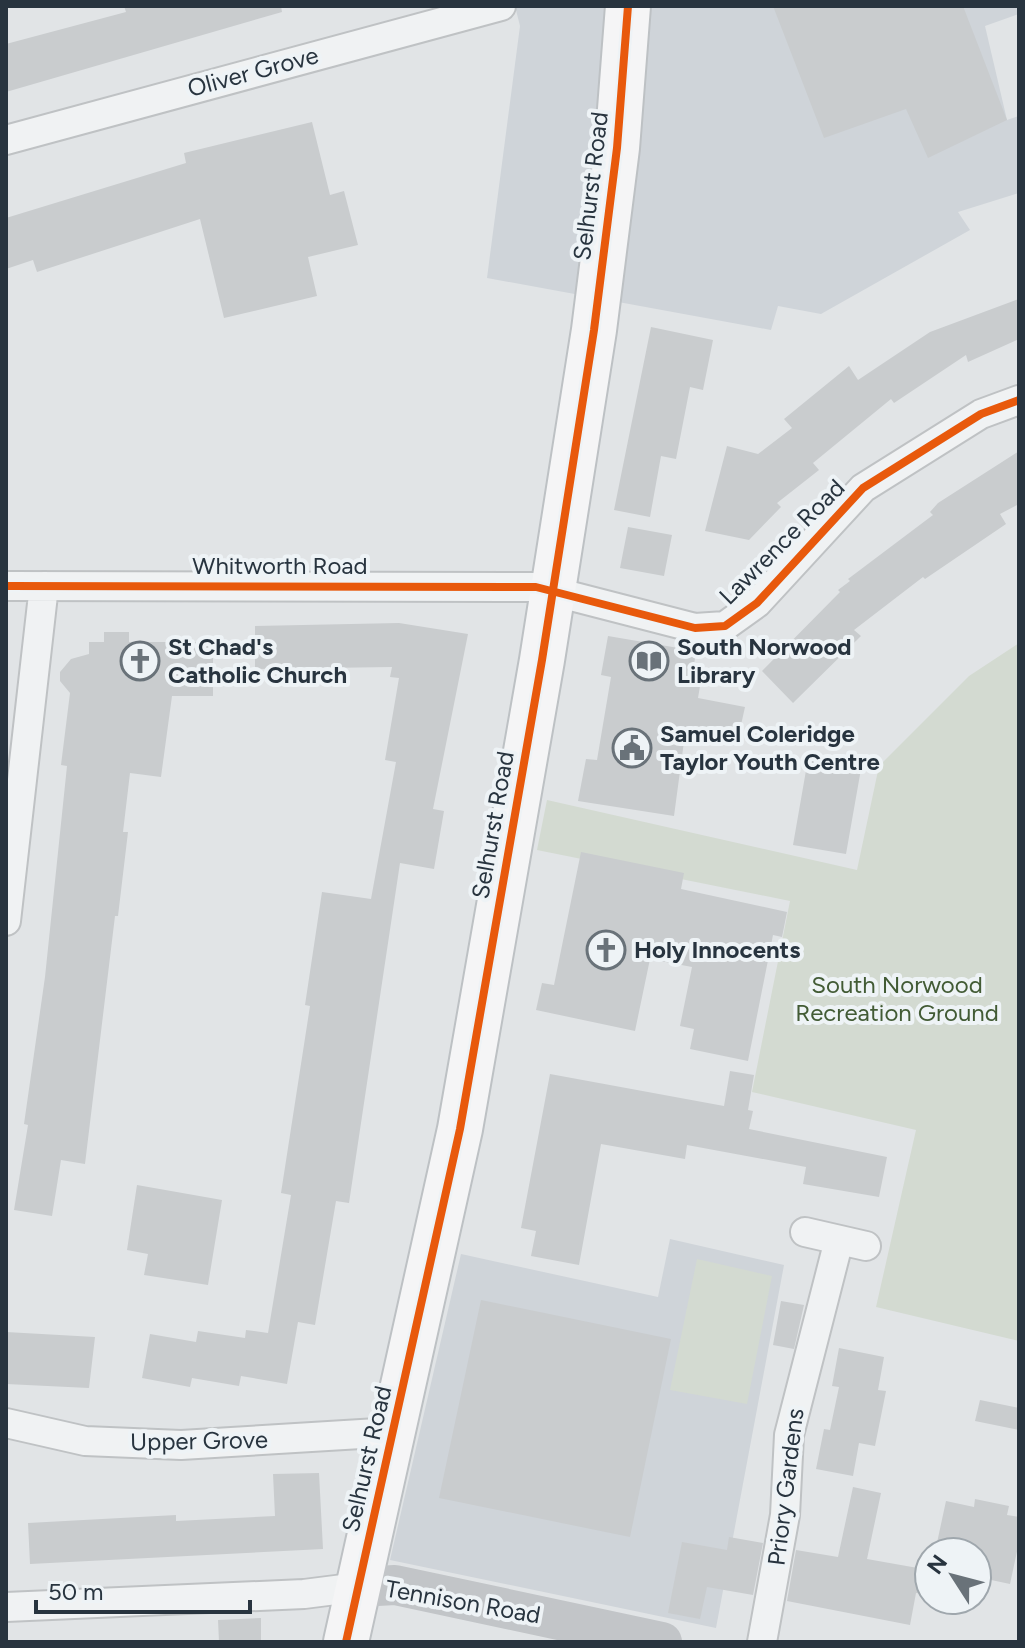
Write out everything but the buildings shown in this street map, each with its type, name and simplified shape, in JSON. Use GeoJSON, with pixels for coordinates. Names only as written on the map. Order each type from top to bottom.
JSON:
{"type":"FeatureCollection","features":[{"type":"Feature","properties":{"kind":"main road","name":"Selhurst Road"},"geometry":{"type":"LineString","coordinates":[[346,1642],[460,1129],[554,592],[594,330],[617,148],[628,6]]}},
{"type":"Feature","properties":{"kind":"street","name":"Oliver Grove"},"geometry":{"type":"LineString","coordinates":[[6,140],[501,6]]}},
{"type":"Feature","properties":{"kind":"street","name":"Lawrence Road"},"geometry":{"type":"LineString","coordinates":[[554,592],[695,628],[725,626],[757,603],[863,488],[981,414],[1019,400]]}},
{"type":"Feature","properties":{"kind":"street","name":"Whitworth Road"},"geometry":{"type":"LineString","coordinates":[[6,586],[483,586],[536,587],[554,592]]}},
{"type":"Feature","properties":{"kind":"street"},"geometry":{"type":"LineString","coordinates":[[6,921],[44,586]]}},
{"type":"Feature","properties":{"kind":"street","name":"Priory Gardens"},"geometry":{"type":"LineString","coordinates":[[762,1642],[785,1515],[789,1435],[853,1243],[805,1232]]}},
{"type":"Feature","properties":{"kind":"street","name":"Upper Grove"},"geometry":{"type":"LineString","coordinates":[[6,1423],[85,1441],[181,1445],[394,1432]]}},
{"type":"Feature","properties":{"kind":"street","name":"Tennison Road"},"geometry":{"type":"LineString","coordinates":[[359,1587],[395,1585],[662,1642]]}},
{"type":"Feature","properties":{"kind":"street"},"geometry":{"type":"LineString","coordinates":[[6,1607],[304,1594],[359,1587]]}},
{"type":"Feature","properties":{"kind":"shaded area"},"geometry":{"type":"Polygon","coordinates":[[[515,6],[1019,6],[1019,14],[985,26],[1007,120],[1019,116],[1019,193],[958,212],[970,230],[821,314],[778,306],[771,330],[487,278],[520,26],[515,6]]]}},
{"type":"Feature","properties":{"kind":"shaded area"},"geometry":{"type":"Polygon","coordinates":[[[670,1239],[784,1265],[716,1628],[390,1560],[461,1254],[658,1297],[670,1239]]]}},
{"type":"Feature","properties":{"kind":"green space","name":"South Norwood Recreation Ground"},"geometry":{"type":"Polygon","coordinates":[[[1019,643],[1019,1341],[876,1307],[916,1130],[752,1092],[790,901],[537,850],[547,800],[857,870],[879,766],[969,676],[1019,643]]]}},
{"type":"Feature","properties":{"kind":"green space"},"geometry":{"type":"Polygon","coordinates":[[[697,1259],[772,1276],[747,1404],[670,1390],[697,1259]]]}},
{"type":"Feature","properties":{"kind":"cycle path"},"geometry":{"type":"LineString","coordinates":[[346,1642],[460,1129],[542,660],[594,330],[617,148],[628,6]]}},
{"type":"Feature","properties":{"kind":"cycle path"},"geometry":{"type":"LineString","coordinates":[[6,586],[536,587],[695,628],[725,626],[757,603],[863,488],[981,414],[1019,400]]}},
{"type":"Feature","properties":{"kind":"place","name":"St Chad's Catholic Church"},"geometry":{"type":"Point","coordinates":[140,661]}},
{"type":"Feature","properties":{"kind":"place","name":"South Norwood Library"},"geometry":{"type":"Point","coordinates":[649,661]}},
{"type":"Feature","properties":{"kind":"place","name":"Samuel Coleridge Taylor Youth Centre"},"geometry":{"type":"Point","coordinates":[632,748]}},
{"type":"Feature","properties":{"kind":"place","name":"Holy Innocents"},"geometry":{"type":"Point","coordinates":[606,950]}}]}
